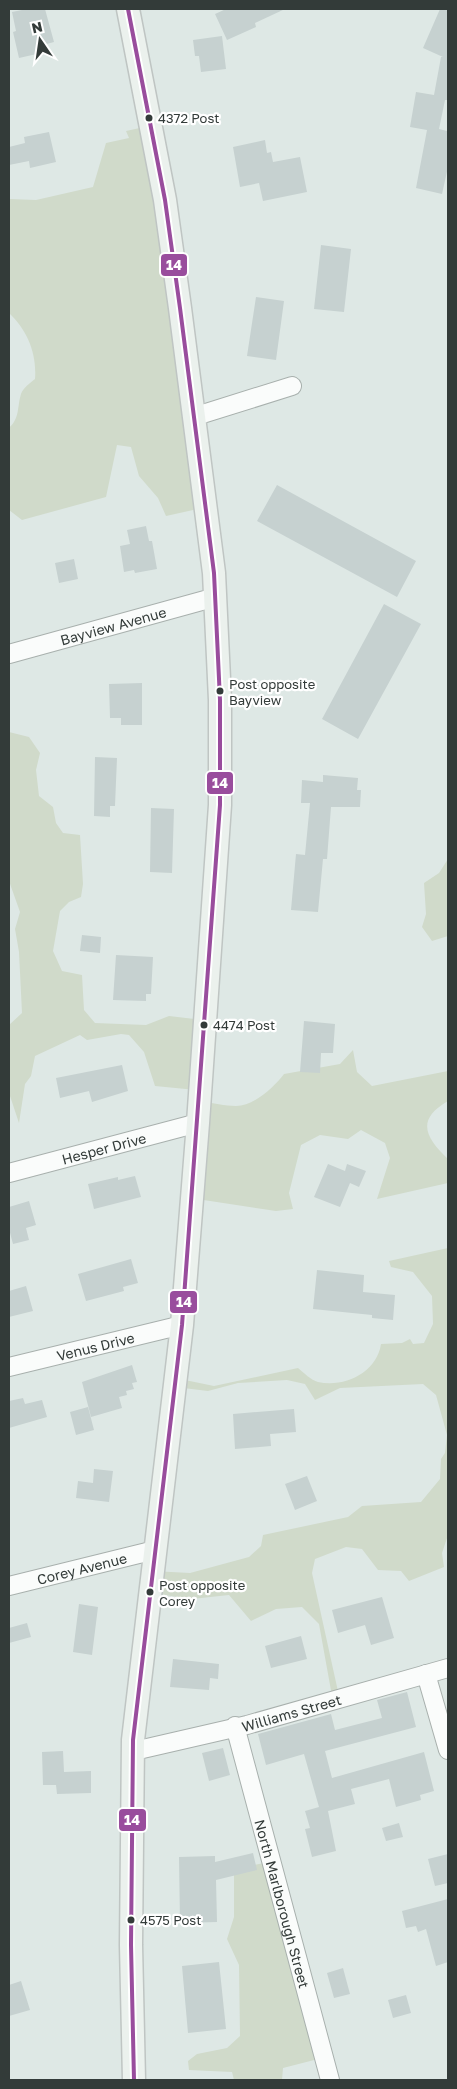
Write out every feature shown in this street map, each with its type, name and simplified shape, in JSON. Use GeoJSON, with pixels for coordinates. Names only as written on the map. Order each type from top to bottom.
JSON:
{"type":"FeatureCollection","features":[{"type":"Feature","properties":{"kind":"main road"},"geometry":{"type":"LineString","coordinates":[[128,9],[165,200],[216,597],[220,700],[220,805],[182,1325],[133,1740],[131,1945],[134,2080]]}},
{"type":"Feature","properties":{"kind":"street"},"geometry":{"type":"LineString","coordinates":[[193,417],[292,386]]}},
{"type":"Feature","properties":{"kind":"street","name":"Bayview Avenue"},"geometry":{"type":"LineString","coordinates":[[9,654],[216,597]]}},
{"type":"Feature","properties":{"kind":"street","name":"Hesper Drive"},"geometry":{"type":"LineString","coordinates":[[9,1173],[198,1123]]}},
{"type":"Feature","properties":{"kind":"street","name":"Venus Drive"},"geometry":{"type":"LineString","coordinates":[[9,1367],[182,1325]]}},
{"type":"Feature","properties":{"kind":"street","name":"Corey Avenue"},"geometry":{"type":"LineString","coordinates":[[9,1586],[155,1550]]}},
{"type":"Feature","properties":{"kind":"street","name":"Williams Street"},"geometry":{"type":"LineString","coordinates":[[134,1751],[235,1726],[448,1668]]}},
{"type":"Feature","properties":{"kind":"street"},"geometry":{"type":"LineString","coordinates":[[426,1674],[448,1750]]}},
{"type":"Feature","properties":{"kind":"street","name":"North Marlborough Street"},"geometry":{"type":"LineString","coordinates":[[235,1726],[330,2080]]}},
{"type":"Feature","properties":{"kind":"green space"},"geometry":{"type":"Polygon","coordinates":[[[149,126],[202,508],[166,516],[158,498],[139,476],[131,447],[117,445],[106,497],[22,520],[9,510],[9,428],[17,416],[22,392],[35,379],[35,369],[30,343],[26,334],[9,313],[9,199],[36,200],[93,187],[106,143],[129,138],[126,131],[149,126]]]}},
{"type":"Feature","properties":{"kind":"green space"},"geometry":{"type":"Polygon","coordinates":[[[9,732],[29,737],[40,753],[36,770],[39,796],[53,807],[56,823],[63,833],[80,835],[83,884],[81,897],[69,902],[60,911],[53,951],[62,971],[82,975],[84,1010],[95,1023],[146,1025],[169,1016],[203,1020],[196,1090],[155,1086],[144,1052],[129,1035],[121,1034],[87,1040],[80,1035],[35,1056],[31,1076],[25,1084],[19,1123],[9,1093],[9,1025],[22,1013],[19,952],[15,929],[20,912],[9,881],[9,732]]]}},
{"type":"Feature","properties":{"kind":"green space"},"geometry":{"type":"Polygon","coordinates":[[[448,859],[448,936],[432,941],[422,927],[426,914],[424,883],[439,873],[448,859]]]}},
{"type":"Feature","properties":{"kind":"green space"},"geometry":{"type":"Polygon","coordinates":[[[353,1050],[357,1072],[372,1086],[448,1071],[448,1101],[431,1115],[427,1129],[434,1144],[448,1159],[448,1183],[377,1199],[390,1158],[385,1143],[361,1130],[348,1139],[320,1135],[301,1145],[289,1193],[293,1209],[276,1211],[197,1199],[201,1101],[228,1106],[250,1103],[263,1095],[284,1074],[340,1064],[353,1050]]]}},
{"type":"Feature","properties":{"kind":"green space"},"geometry":{"type":"Polygon","coordinates":[[[448,1248],[448,1535],[442,1553],[444,1567],[409,1581],[401,1571],[378,1570],[362,1549],[346,1547],[315,1559],[312,1573],[339,1696],[332,1696],[319,1624],[302,1607],[276,1609],[251,1621],[229,1595],[192,1599],[150,1593],[152,1571],[190,1573],[249,1557],[261,1546],[263,1535],[348,1517],[362,1506],[421,1502],[440,1479],[441,1459],[445,1453],[447,1435],[436,1395],[423,1384],[340,1388],[315,1400],[305,1384],[287,1380],[238,1383],[208,1391],[175,1387],[180,1379],[214,1386],[298,1368],[318,1382],[339,1383],[358,1376],[366,1370],[373,1363],[381,1344],[402,1343],[410,1339],[413,1344],[424,1343],[433,1324],[432,1296],[413,1272],[391,1267],[389,1261],[448,1248]]]}},
{"type":"Feature","properties":{"kind":"green space"},"geometry":{"type":"Polygon","coordinates":[[[269,1862],[322,2058],[283,2068],[282,2080],[234,2080],[232,2072],[189,2070],[188,2061],[197,2054],[227,2048],[240,2036],[239,1965],[227,1939],[234,1917],[234,1869],[269,1862]]]}},
{"type":"Feature","properties":{"kind":"building"},"geometry":{"type":"Polygon","coordinates":[[[27,9],[45,9],[54,42],[39,46],[41,53],[19,58],[13,32],[16,31],[12,12],[27,9]]]}},
{"type":"Feature","properties":{"kind":"building"},"geometry":{"type":"Polygon","coordinates":[[[226,9],[285,9],[255,23],[256,27],[227,40],[215,14],[226,9]]]}},
{"type":"Feature","properties":{"kind":"building"},"geometry":{"type":"Polygon","coordinates":[[[440,9],[448,9],[448,100],[445,100],[439,129],[447,131],[448,167],[442,194],[416,188],[427,130],[410,127],[416,92],[434,95],[441,57],[443,57],[423,48],[440,9]]]}},
{"type":"Feature","properties":{"kind":"building"},"geometry":{"type":"Polygon","coordinates":[[[222,36],[226,69],[201,72],[199,56],[195,56],[193,40],[222,36]]]}},
{"type":"Feature","properties":{"kind":"building"},"geometry":{"type":"Polygon","coordinates":[[[49,132],[56,162],[30,168],[29,161],[9,165],[9,147],[25,143],[24,137],[49,132]]]}},
{"type":"Feature","properties":{"kind":"building"},"geometry":{"type":"Polygon","coordinates":[[[265,140],[267,153],[271,152],[273,162],[300,157],[307,192],[263,201],[259,183],[240,187],[233,147],[265,140]]]}},
{"type":"Feature","properties":{"kind":"building"},"geometry":{"type":"Polygon","coordinates":[[[321,245],[351,249],[344,312],[314,309],[321,245]]]}},
{"type":"Feature","properties":{"kind":"building"},"geometry":{"type":"Polygon","coordinates":[[[256,297],[284,301],[276,360],[247,356],[256,297]]]}},
{"type":"Feature","properties":{"kind":"building"},"geometry":{"type":"Polygon","coordinates":[[[277,485],[416,561],[397,597],[257,521],[277,485]]]}},
{"type":"Feature","properties":{"kind":"building"},"geometry":{"type":"Polygon","coordinates":[[[146,526],[149,541],[152,541],[157,569],[135,573],[134,570],[124,572],[120,546],[130,544],[127,530],[146,526]]]}},
{"type":"Feature","properties":{"kind":"building"},"geometry":{"type":"Polygon","coordinates":[[[74,559],[78,579],[59,583],[55,563],[74,559]]]}},
{"type":"Feature","properties":{"kind":"building"},"geometry":{"type":"Polygon","coordinates":[[[384,604],[421,624],[358,739],[322,719],[384,604]]]}},
{"type":"Feature","properties":{"kind":"building"},"geometry":{"type":"Polygon","coordinates":[[[142,683],[142,725],[121,725],[121,718],[110,718],[109,684],[142,683]]]}},
{"type":"Feature","properties":{"kind":"building"},"geometry":{"type":"Polygon","coordinates":[[[95,757],[117,758],[115,806],[110,806],[110,817],[94,816],[95,757]]]}},
{"type":"Feature","properties":{"kind":"building"},"geometry":{"type":"Polygon","coordinates":[[[323,775],[358,778],[357,790],[361,790],[360,807],[331,807],[327,859],[323,859],[318,912],[291,910],[296,854],[305,855],[310,803],[301,803],[302,780],[323,782],[323,775]]]}},
{"type":"Feature","properties":{"kind":"building"},"geometry":{"type":"Polygon","coordinates":[[[151,808],[174,809],[172,873],[150,872],[151,808]]]}},
{"type":"Feature","properties":{"kind":"building"},"geometry":{"type":"Polygon","coordinates":[[[82,935],[101,937],[100,953],[80,951],[82,935]]]}},
{"type":"Feature","properties":{"kind":"building"},"geometry":{"type":"Polygon","coordinates":[[[116,955],[153,957],[151,994],[146,994],[146,1001],[113,1000],[116,955]]]}},
{"type":"Feature","properties":{"kind":"building"},"geometry":{"type":"Polygon","coordinates":[[[304,1021],[335,1024],[333,1053],[321,1053],[320,1073],[300,1072],[304,1021]]]}},
{"type":"Feature","properties":{"kind":"building"},"geometry":{"type":"Polygon","coordinates":[[[122,1065],[128,1091],[92,1102],[89,1091],[60,1098],[56,1078],[122,1065]]]}},
{"type":"Feature","properties":{"kind":"building"},"geometry":{"type":"Polygon","coordinates":[[[328,1164],[345,1171],[347,1164],[366,1171],[359,1187],[350,1183],[340,1207],[314,1197],[328,1164]]]}},
{"type":"Feature","properties":{"kind":"building"},"geometry":{"type":"Polygon","coordinates":[[[135,1176],[141,1197],[94,1209],[88,1184],[118,1177],[118,1180],[135,1176]]]}},
{"type":"Feature","properties":{"kind":"building"},"geometry":{"type":"Polygon","coordinates":[[[29,1201],[36,1225],[26,1228],[29,1240],[13,1244],[9,1229],[9,1207],[29,1201]]]}},
{"type":"Feature","properties":{"kind":"building"},"geometry":{"type":"Polygon","coordinates":[[[131,1259],[138,1283],[123,1287],[124,1291],[86,1301],[78,1274],[131,1259]]]}},
{"type":"Feature","properties":{"kind":"building"},"geometry":{"type":"Polygon","coordinates":[[[317,1270],[364,1275],[363,1292],[395,1295],[393,1320],[372,1318],[372,1315],[313,1309],[317,1270]]]}},
{"type":"Feature","properties":{"kind":"building"},"geometry":{"type":"Polygon","coordinates":[[[26,1286],[33,1311],[9,1317],[9,1291],[26,1286]]]}},
{"type":"Feature","properties":{"kind":"building"},"geometry":{"type":"Polygon","coordinates":[[[132,1365],[137,1382],[132,1383],[134,1389],[126,1391],[127,1395],[119,1397],[122,1408],[91,1417],[82,1382],[132,1365]]]}},
{"type":"Feature","properties":{"kind":"building"},"geometry":{"type":"Polygon","coordinates":[[[23,1398],[25,1404],[42,1400],[47,1417],[9,1428],[9,1401],[23,1398]]]}},
{"type":"Feature","properties":{"kind":"building"},"geometry":{"type":"Polygon","coordinates":[[[88,1407],[94,1430],[76,1435],[70,1412],[88,1407]]]}},
{"type":"Feature","properties":{"kind":"building"},"geometry":{"type":"Polygon","coordinates":[[[294,1409],[296,1432],[270,1434],[271,1446],[235,1449],[233,1414],[294,1409]]]}},
{"type":"Feature","properties":{"kind":"building"},"geometry":{"type":"Polygon","coordinates":[[[94,1469],[113,1471],[109,1502],[76,1498],[78,1481],[93,1483],[94,1469]]]}},
{"type":"Feature","properties":{"kind":"building"},"geometry":{"type":"Polygon","coordinates":[[[307,1476],[317,1501],[295,1510],[285,1484],[307,1476]]]}},
{"type":"Feature","properties":{"kind":"building"},"geometry":{"type":"Polygon","coordinates":[[[382,1597],[394,1638],[371,1645],[365,1625],[338,1633],[332,1610],[382,1597]]]}},
{"type":"Feature","properties":{"kind":"building"},"geometry":{"type":"Polygon","coordinates":[[[79,1604],[98,1607],[92,1655],[73,1652],[79,1604]]]}},
{"type":"Feature","properties":{"kind":"building"},"geometry":{"type":"Polygon","coordinates":[[[27,1623],[31,1637],[9,1643],[9,1628],[27,1623]]]}},
{"type":"Feature","properties":{"kind":"building"},"geometry":{"type":"Polygon","coordinates":[[[301,1636],[307,1659],[271,1668],[265,1646],[301,1636]]]}},
{"type":"Feature","properties":{"kind":"building"},"geometry":{"type":"Polygon","coordinates":[[[173,1659],[219,1664],[218,1679],[210,1678],[209,1690],[170,1687],[173,1659]]]}},
{"type":"Feature","properties":{"kind":"building"},"geometry":{"type":"Polygon","coordinates":[[[407,1692],[416,1727],[325,1751],[332,1778],[424,1752],[434,1791],[420,1795],[421,1800],[396,1807],[389,1779],[351,1789],[355,1804],[328,1811],[336,1851],[312,1857],[305,1829],[310,1828],[305,1811],[319,1807],[304,1754],[266,1765],[258,1734],[331,1714],[335,1730],[382,1718],[377,1700],[407,1692]]]}},
{"type":"Feature","properties":{"kind":"building"},"geometry":{"type":"Polygon","coordinates":[[[223,1748],[230,1775],[209,1781],[202,1753],[223,1748]]]}},
{"type":"Feature","properties":{"kind":"building"},"geometry":{"type":"Polygon","coordinates":[[[63,1751],[64,1772],[91,1771],[91,1793],[57,1794],[56,1785],[43,1785],[42,1752],[63,1751]]]}},
{"type":"Feature","properties":{"kind":"building"},"geometry":{"type":"Polygon","coordinates":[[[399,1823],[403,1837],[386,1841],[382,1828],[399,1823]]]}},
{"type":"Feature","properties":{"kind":"building"},"geometry":{"type":"Polygon","coordinates":[[[253,1853],[257,1870],[216,1880],[217,1922],[180,1923],[179,1857],[215,1856],[215,1862],[253,1853]]]}},
{"type":"Feature","properties":{"kind":"building"},"geometry":{"type":"Polygon","coordinates":[[[448,1854],[448,1883],[435,1886],[428,1859],[448,1854]]]}},
{"type":"Feature","properties":{"kind":"building"},"geometry":{"type":"Polygon","coordinates":[[[448,1899],[448,1962],[436,1966],[426,1929],[418,1932],[416,1926],[406,1928],[402,1911],[448,1899]]]}},
{"type":"Feature","properties":{"kind":"building"},"geometry":{"type":"Polygon","coordinates":[[[219,1962],[226,2029],[188,2033],[182,1966],[219,1962]]]}},
{"type":"Feature","properties":{"kind":"building"},"geometry":{"type":"Polygon","coordinates":[[[343,1968],[350,1994],[334,1998],[327,1973],[343,1968]]]}},
{"type":"Feature","properties":{"kind":"building"},"geometry":{"type":"Polygon","coordinates":[[[21,1981],[30,2010],[9,2016],[9,1985],[21,1981]]]}},
{"type":"Feature","properties":{"kind":"building"},"geometry":{"type":"Polygon","coordinates":[[[406,1995],[411,2013],[393,2018],[388,2000],[406,1995]]]}},
{"type":"Feature","properties":{"kind":"transit line","name":"14"},"geometry":{"type":"LineString","coordinates":[[128,9],[165,200],[180,308],[214,573],[220,700],[220,805],[182,1325],[133,1740],[131,1945],[134,2080]]}},
{"type":"Feature","properties":{"kind":"place","name":"4372 Post"},"geometry":{"type":"Point","coordinates":[149,118]}},
{"type":"Feature","properties":{"kind":"place","name":"Post opposite Bayview"},"geometry":{"type":"Point","coordinates":[220,691]}},
{"type":"Feature","properties":{"kind":"place","name":"4474 Post"},"geometry":{"type":"Point","coordinates":[204,1025]}},
{"type":"Feature","properties":{"kind":"place","name":"Post opposite Corey"},"geometry":{"type":"Point","coordinates":[150,1592]}},
{"type":"Feature","properties":{"kind":"place","name":"4575 Post"},"geometry":{"type":"Point","coordinates":[131,1920]}}]}
